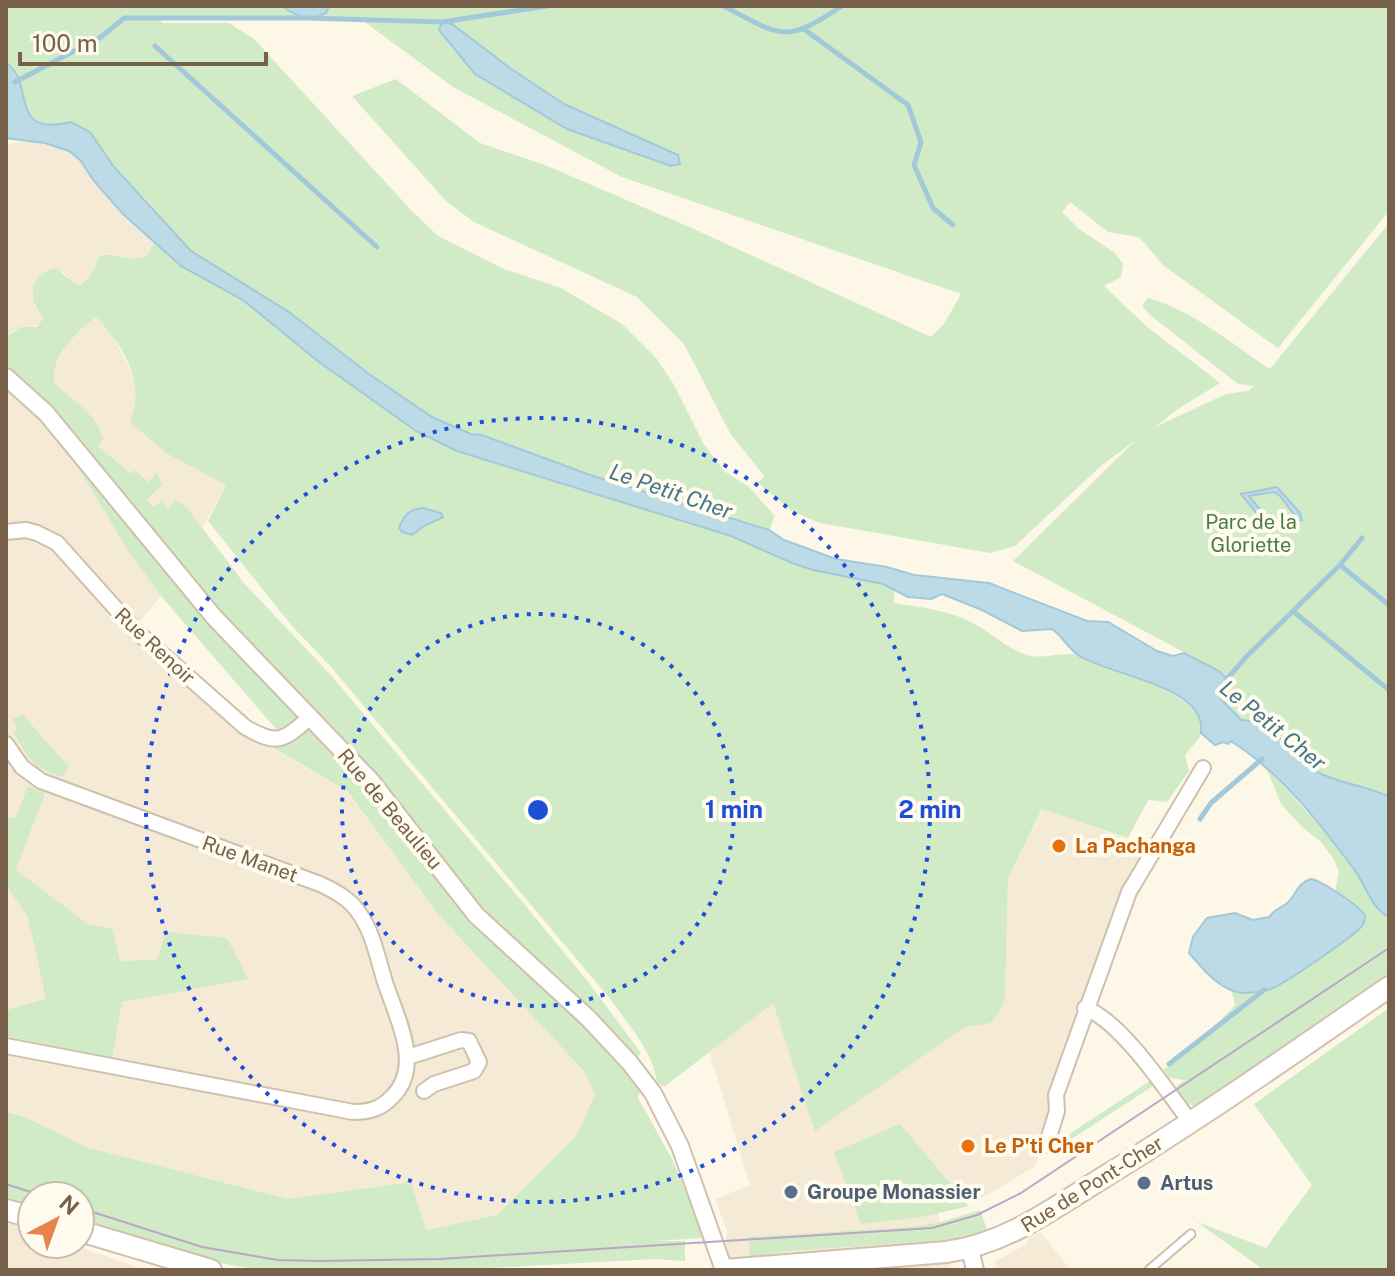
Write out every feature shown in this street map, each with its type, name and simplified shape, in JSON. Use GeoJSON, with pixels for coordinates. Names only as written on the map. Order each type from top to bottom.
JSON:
{"type":"FeatureCollection","features":[{"type":"Feature","properties":{"kind":"main road","name":"Rue de Pont-Cher"},"geometry":{"type":"LineString","coordinates":[[725,1270],[819,1266],[970,1249],[1025,1226],[1191,1123],[1389,987]]}},
{"type":"Feature","properties":{"kind":"main road"},"geometry":{"type":"LineString","coordinates":[[96,1236],[211,1270]]}},
{"type":"Feature","properties":{"kind":"street","name":"Rue de Beaulieu"},"geometry":{"type":"LineString","coordinates":[[6,377],[46,413],[214,617],[371,781],[476,915],[589,1019],[643,1079],[680,1146],[725,1270]]}},
{"type":"Feature","properties":{"kind":"street","name":"Rue Renoir"},"geometry":{"type":"LineString","coordinates":[[6,532],[26,530],[57,543],[110,605],[145,640],[245,727],[262,737],[277,740],[309,718]]}},
{"type":"Feature","properties":{"kind":"street","name":"Rue Manet"},"geometry":{"type":"LineString","coordinates":[[6,744],[22,767],[41,781],[320,884],[342,896],[365,922],[408,1057]]}},
{"type":"Feature","properties":{"kind":"street"},"geometry":{"type":"LineString","coordinates":[[1049,1137],[1057,1111],[1056,1095],[1129,892],[1203,768]]}},
{"type":"Feature","properties":{"kind":"street"},"geometry":{"type":"LineString","coordinates":[[1085,1008],[1098,1013],[1135,1052],[1191,1123]]}},
{"type":"Feature","properties":{"kind":"street"},"geometry":{"type":"LineString","coordinates":[[6,1046],[353,1112],[372,1110],[396,1094],[405,1077],[408,1057],[461,1040],[469,1041],[479,1062],[474,1071],[434,1084],[424,1091]]}},
{"type":"Feature","properties":{"kind":"street"},"geometry":{"type":"LineString","coordinates":[[970,1249],[975,1270]]}},
{"type":"Feature","properties":{"kind":"lane"},"geometry":{"type":"LineString","coordinates":[[1149,1270],[1191,1234]]}},
{"type":"Feature","properties":{"kind":"shaded area"},"geometry":{"type":"Polygon","coordinates":[[[29,140],[69,151],[80,160],[123,214],[154,242],[147,256],[135,260],[106,254],[96,262],[82,285],[77,286],[63,272],[34,305],[42,314],[42,325],[15,330],[6,337],[6,145],[29,140]]]}},
{"type":"Feature","properties":{"kind":"shaded area"},"geometry":{"type":"Polygon","coordinates":[[[96,317],[113,337],[135,379],[138,395],[135,409],[166,453],[226,485],[202,528],[188,509],[155,507],[147,498],[156,473],[148,482],[135,471],[131,474],[121,468],[98,446],[103,439],[102,433],[93,419],[54,383],[52,372],[70,340],[96,317]]]}},
{"type":"Feature","properties":{"kind":"shaded area"},"geometry":{"type":"Polygon","coordinates":[[[6,377],[46,413],[128,551],[161,596],[134,628],[245,727],[275,750],[346,791],[438,914],[586,1072],[595,1094],[577,1135],[497,1215],[425,1230],[411,1182],[288,1199],[86,1147],[25,1117],[6,1112],[6,377]]]}},
{"type":"Feature","properties":{"kind":"shaded area"},"geometry":{"type":"Polygon","coordinates":[[[1043,809],[1154,848],[1129,892],[1049,1137],[1041,1147],[1035,1166],[986,1196],[936,1206],[952,1270],[724,1270],[727,1231],[715,1199],[750,1185],[709,1051],[773,1002],[815,1130],[965,1026],[991,1023],[1005,997],[1008,878],[1043,809]]]}},
{"type":"Feature","properties":{"kind":"shaded area"},"geometry":{"type":"Polygon","coordinates":[[[6,1222],[16,1225],[16,1260],[96,1260],[96,1253],[147,1270],[6,1270],[6,1222]]]}},
{"type":"Feature","properties":{"kind":"shaded area"},"geometry":{"type":"Polygon","coordinates":[[[1040,1232],[1071,1270],[996,1270],[995,1262],[1028,1243],[1026,1239],[1040,1232]]]}},
{"type":"Feature","properties":{"kind":"green space","name":"Parc de la Gloriette"},"geometry":{"type":"Polygon","coordinates":[[[6,6],[1389,6],[1389,211],[1278,348],[1164,266],[1139,237],[1108,232],[1070,202],[1062,212],[1079,229],[1115,253],[1123,264],[1121,277],[1104,286],[1146,326],[1220,383],[1155,427],[1226,394],[1248,391],[1254,386],[1233,380],[1150,315],[1142,306],[1148,298],[1196,319],[1270,369],[1389,223],[1389,797],[1310,768],[1288,748],[1269,723],[1241,720],[1222,703],[1218,692],[1222,684],[1219,671],[1013,561],[1136,440],[1102,465],[1015,546],[990,553],[820,523],[792,511],[757,482],[765,477],[730,433],[684,344],[637,297],[474,222],[446,201],[352,96],[396,79],[480,143],[545,165],[687,226],[931,337],[944,324],[961,294],[622,177],[453,87],[362,20],[159,18],[162,23],[229,23],[254,39],[438,236],[504,269],[561,288],[622,324],[657,359],[674,385],[703,443],[724,471],[749,487],[775,516],[769,530],[590,475],[458,429],[408,402],[288,312],[185,245],[117,170],[87,130],[74,124],[45,123],[31,116],[24,104],[16,74],[6,63],[6,6]]]}},
{"type":"Feature","properties":{"kind":"green space"},"geometry":{"type":"Polygon","coordinates":[[[154,242],[181,266],[243,300],[319,362],[416,431],[457,451],[731,536],[792,563],[883,584],[894,589],[894,603],[962,618],[1024,654],[1038,657],[1078,655],[1149,682],[1186,703],[1197,714],[1202,725],[1199,738],[1185,756],[1189,771],[1167,802],[1148,800],[1128,838],[1042,809],[1008,878],[1005,997],[1001,1009],[991,1023],[965,1027],[815,1131],[773,1003],[664,1087],[657,1082],[650,1059],[639,1039],[611,1000],[331,667],[292,626],[208,521],[226,485],[166,453],[130,422],[136,393],[130,365],[96,317],[60,354],[54,383],[96,423],[103,439],[98,446],[131,474],[135,470],[148,482],[157,472],[162,485],[147,499],[154,507],[161,501],[168,508],[176,500],[188,509],[243,582],[329,673],[589,983],[641,1053],[630,1063],[643,1079],[638,1098],[672,1159],[705,1238],[654,1241],[685,1241],[685,1261],[656,1259],[450,1270],[266,1270],[195,1257],[96,1226],[96,1180],[16,1180],[16,1202],[6,1199],[6,1112],[25,1117],[86,1147],[288,1199],[411,1182],[426,1230],[497,1215],[577,1135],[595,1094],[585,1072],[438,914],[347,791],[275,749],[262,737],[283,737],[161,596],[128,551],[46,413],[6,377],[6,337],[21,327],[37,327],[43,319],[35,304],[33,290],[44,272],[55,268],[81,285],[89,278],[100,256],[147,256],[154,242]]]}},
{"type":"Feature","properties":{"kind":"green space"},"geometry":{"type":"Polygon","coordinates":[[[22,714],[69,767],[62,777],[37,767],[27,756],[14,733],[17,730],[13,719],[22,714]]]}},
{"type":"Feature","properties":{"kind":"green space"},"geometry":{"type":"Polygon","coordinates":[[[1260,763],[1331,840],[1358,874],[1377,907],[1389,917],[1389,977],[1201,1106],[1196,1106],[1185,1102],[1174,1088],[1185,1080],[1170,1078],[1163,1069],[1175,1063],[1232,1009],[1235,1004],[1231,990],[1243,993],[1274,988],[1361,927],[1344,900],[1335,893],[1339,871],[1333,858],[1321,842],[1281,804],[1268,772],[1260,763]]]}},
{"type":"Feature","properties":{"kind":"green space"},"geometry":{"type":"Polygon","coordinates":[[[28,786],[45,793],[16,870],[88,924],[112,929],[120,961],[157,960],[166,932],[227,938],[248,979],[122,1002],[112,1058],[6,1036],[6,1010],[46,999],[28,917],[6,885],[6,819],[16,817],[28,786]]]}},
{"type":"Feature","properties":{"kind":"green space"},"geometry":{"type":"Polygon","coordinates":[[[1389,1008],[1389,1270],[1264,1270],[1197,1222],[1266,1248],[1312,1185],[1254,1104],[1389,1008]]]}},
{"type":"Feature","properties":{"kind":"green space"},"geometry":{"type":"Polygon","coordinates":[[[1150,1081],[1153,1086],[1047,1155],[1045,1150],[1150,1081]]]}},
{"type":"Feature","properties":{"kind":"green space"},"geometry":{"type":"Polygon","coordinates":[[[900,1124],[969,1206],[922,1217],[861,1224],[834,1152],[900,1124]]]}},
{"type":"Feature","properties":{"kind":"green space"},"geometry":{"type":"Polygon","coordinates":[[[980,1210],[988,1232],[972,1238],[789,1251],[750,1257],[749,1237],[911,1227],[980,1210]]]}},
{"type":"Feature","properties":{"kind":"water"},"geometry":{"type":"Polygon","coordinates":[[[329,6],[326,13],[309,18],[283,7],[329,6]]]}},
{"type":"Feature","properties":{"kind":"water"},"geometry":{"type":"Polygon","coordinates":[[[442,22],[452,24],[564,104],[678,155],[680,164],[671,166],[567,129],[475,74],[439,30],[442,22]]]}},
{"type":"Feature","properties":{"kind":"water","name":"Le Petit Cher"},"geometry":{"type":"Polygon","coordinates":[[[6,63],[20,82],[30,115],[38,122],[51,125],[71,122],[90,132],[114,167],[191,251],[289,312],[369,374],[432,417],[471,434],[482,435],[590,475],[769,530],[784,540],[836,559],[887,567],[914,575],[989,583],[1087,621],[1108,622],[1157,651],[1173,656],[1184,653],[1219,671],[1228,680],[1220,688],[1220,698],[1241,720],[1269,723],[1295,755],[1319,773],[1389,797],[1389,917],[1377,908],[1358,874],[1312,816],[1266,767],[1231,741],[1215,745],[1201,733],[1199,717],[1189,703],[1173,692],[1078,655],[1052,629],[1022,631],[942,594],[931,599],[908,597],[883,584],[813,570],[731,536],[457,451],[416,431],[319,362],[243,300],[181,266],[123,214],[80,160],[69,151],[45,143],[6,138],[6,63]]]}},
{"type":"Feature","properties":{"kind":"water"},"geometry":{"type":"Polygon","coordinates":[[[1277,487],[1300,513],[1302,520],[1267,526],[1241,494],[1277,487]],[[1274,492],[1249,496],[1269,520],[1296,517],[1274,492]]]}},
{"type":"Feature","properties":{"kind":"water"},"geometry":{"type":"Polygon","coordinates":[[[423,508],[441,513],[443,517],[412,535],[402,532],[399,528],[405,516],[423,508]]]}},
{"type":"Feature","properties":{"kind":"water"},"geometry":{"type":"Polygon","coordinates":[[[1311,879],[1350,901],[1363,913],[1365,920],[1345,941],[1280,984],[1258,992],[1235,991],[1213,978],[1189,953],[1193,937],[1207,918],[1235,913],[1253,920],[1269,917],[1290,901],[1302,883],[1311,879]]]}},
{"type":"Feature","properties":{"kind":"waterway"},"geometry":{"type":"LineString","coordinates":[[15,82],[101,37],[124,18],[442,22],[547,6]]}},
{"type":"Feature","properties":{"kind":"waterway"},"geometry":{"type":"LineString","coordinates":[[724,6],[772,30],[783,32],[808,26],[842,6]]}},
{"type":"Feature","properties":{"kind":"waterway"},"geometry":{"type":"LineString","coordinates":[[805,30],[908,105],[921,142],[914,165],[933,208],[953,225]]}},
{"type":"Feature","properties":{"kind":"waterway"},"geometry":{"type":"LineString","coordinates":[[155,46],[377,247]]}},
{"type":"Feature","properties":{"kind":"waterway"},"geometry":{"type":"LineString","coordinates":[[1227,679],[1340,565],[1362,538]]}},
{"type":"Feature","properties":{"kind":"waterway"},"geometry":{"type":"LineString","coordinates":[[1340,565],[1389,605]]}},
{"type":"Feature","properties":{"kind":"waterway"},"geometry":{"type":"LineString","coordinates":[[1294,612],[1389,690]]}},
{"type":"Feature","properties":{"kind":"waterway"},"geometry":{"type":"LineString","coordinates":[[1200,819],[1211,803],[1262,759]]}},
{"type":"Feature","properties":{"kind":"waterway"},"geometry":{"type":"LineString","coordinates":[[1169,1064],[1264,990]]}},
{"type":"Feature","properties":{"kind":"tram line"},"geometry":{"type":"LineString","coordinates":[[96,1213],[202,1247],[278,1260],[319,1261],[440,1259],[932,1228],[977,1215],[1021,1193],[1389,948]]}},
{"type":"Feature","properties":{"kind":"tram line"},"geometry":{"type":"LineString","coordinates":[[6,1184],[16,1187]]}},
{"type":"Feature","properties":{"kind":"place","name":"La Pachanga"},"geometry":{"type":"Point","coordinates":[1059,846]}},
{"type":"Feature","properties":{"kind":"place","name":"Le P'ti Cher"},"geometry":{"type":"Point","coordinates":[968,1146]}},
{"type":"Feature","properties":{"kind":"place","name":"Artus"},"geometry":{"type":"Point","coordinates":[1144,1183]}},
{"type":"Feature","properties":{"kind":"place","name":"Groupe Monassier"},"geometry":{"type":"Point","coordinates":[791,1192]}}]}
